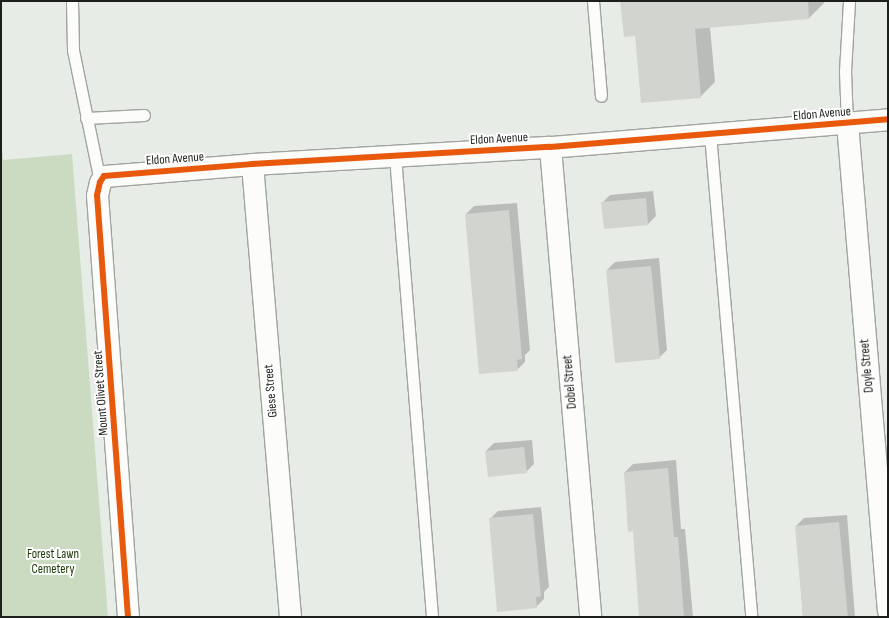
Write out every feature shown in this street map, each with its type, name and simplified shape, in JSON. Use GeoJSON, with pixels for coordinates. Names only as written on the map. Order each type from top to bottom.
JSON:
{"type":"FeatureCollection","features":[{"type":"Feature","properties":{"kind":"street","name":"Eldon Avenue"},"geometry":{"type":"LineString","coordinates":[[105,178],[252,164],[550,147],[888,119]]}},
{"type":"Feature","properties":{"kind":"street","name":"Doyle Street"},"geometry":{"type":"LineString","coordinates":[[846,122],[888,610]]}},
{"type":"Feature","properties":{"kind":"street","name":"Dobel Street"},"geometry":{"type":"LineString","coordinates":[[550,147],[590,617]]}},
{"type":"Feature","properties":{"kind":"street","name":"Giese Street"},"geometry":{"type":"LineString","coordinates":[[252,164],[290,617]]}},
{"type":"Feature","properties":{"kind":"street","name":"Mount Olivet Street"},"geometry":{"type":"LineString","coordinates":[[105,178],[97,194],[128,617]]}},
{"type":"Feature","properties":{"kind":"lane"},"geometry":{"type":"LineString","coordinates":[[72,1],[74,50],[86,118],[105,178]]}},
{"type":"Feature","properties":{"kind":"lane"},"geometry":{"type":"LineString","coordinates":[[593,1],[600,96]]}},
{"type":"Feature","properties":{"kind":"lane"},"geometry":{"type":"LineString","coordinates":[[846,122],[844,70],[849,1]]}},
{"type":"Feature","properties":{"kind":"lane"},"geometry":{"type":"LineString","coordinates":[[86,118],[144,115]]}},
{"type":"Feature","properties":{"kind":"lane"},"geometry":{"type":"LineString","coordinates":[[710,134],[751,617]]}},
{"type":"Feature","properties":{"kind":"lane"},"geometry":{"type":"LineString","coordinates":[[395,156],[432,617]]}},
{"type":"Feature","properties":{"kind":"green space","name":"Forest Lawn Cemetery"},"geometry":{"type":"Polygon","coordinates":[[[1,136],[3,160],[72,154],[108,617],[1,617],[1,136]]]}},
{"type":"Feature","properties":{"kind":"building"},"geometry":{"type":"Polygon","coordinates":[[[620,1],[808,1],[809,19],[695,29],[701,98],[641,103],[635,36],[624,37],[620,1]]]}},
{"type":"Feature","properties":{"kind":"building"},"geometry":{"type":"Polygon","coordinates":[[[646,198],[648,225],[604,229],[601,202],[646,198]]]}},
{"type":"Feature","properties":{"kind":"building"},"geometry":{"type":"Polygon","coordinates":[[[509,210],[522,359],[517,360],[518,371],[479,374],[465,214],[509,210]]]}},
{"type":"Feature","properties":{"kind":"building"},"geometry":{"type":"Polygon","coordinates":[[[651,266],[660,359],[615,363],[606,270],[651,266]]]}},
{"type":"Feature","properties":{"kind":"building"},"geometry":{"type":"Polygon","coordinates":[[[524,447],[527,473],[488,477],[485,451],[524,447]]]}},
{"type":"Feature","properties":{"kind":"building"},"geometry":{"type":"Polygon","coordinates":[[[668,468],[674,537],[678,537],[684,617],[639,617],[633,531],[628,532],[624,472],[668,468]]]}},
{"type":"Feature","properties":{"kind":"building"},"geometry":{"type":"Polygon","coordinates":[[[533,514],[541,596],[536,597],[537,608],[497,612],[489,518],[533,514]]]}},
{"type":"Feature","properties":{"kind":"building"},"geometry":{"type":"Polygon","coordinates":[[[839,522],[848,617],[803,617],[795,526],[839,522]]]}},
{"type":"Feature","properties":{"kind":"cycle path"},"geometry":{"type":"LineString","coordinates":[[128,617],[97,195],[100,182],[104,176],[252,164],[550,147],[888,119]]}}]}
